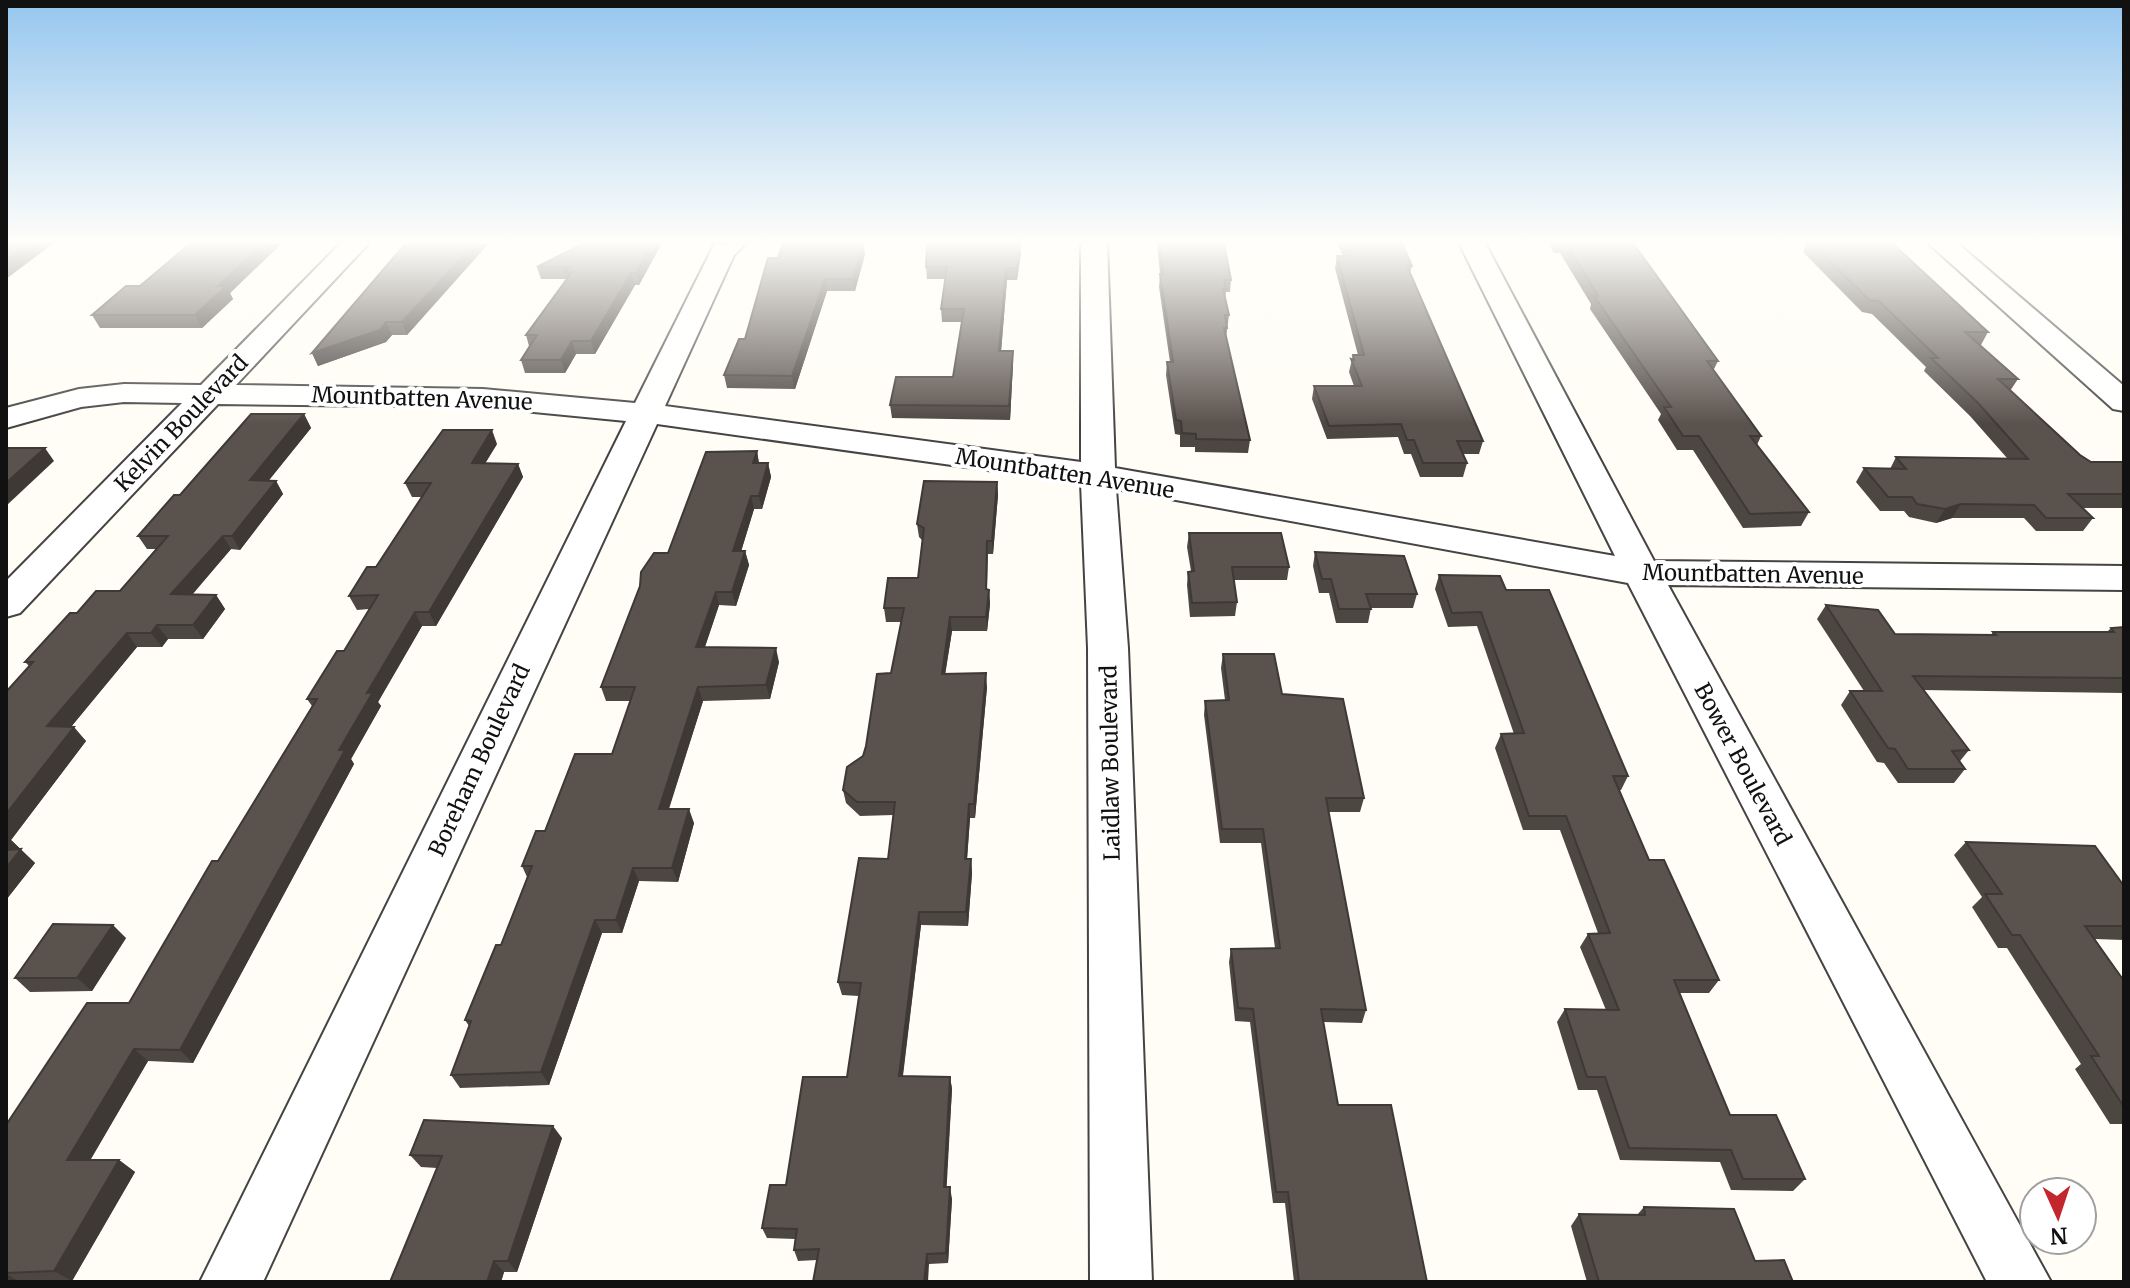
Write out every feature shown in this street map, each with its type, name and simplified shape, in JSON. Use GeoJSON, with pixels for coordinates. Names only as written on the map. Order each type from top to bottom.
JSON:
{"type":"FeatureCollection","features":[{"type":"Feature","properties":{"kind":"street","name":"Kelvin Boulevard"},"geometry":{"type":"LineString","coordinates":[[6,604],[297,303]]}},
{"type":"Feature","properties":{"kind":"street","name":"Boreham Boulevard"},"geometry":{"type":"LineString","coordinates":[[231,1282],[698,303]]}},
{"type":"Feature","properties":{"kind":"street","name":"Laidlaw Boulevard"},"geometry":{"type":"LineString","coordinates":[[1095,303],[1098,475],[1108,648],[1121,1282]]}},
{"type":"Feature","properties":{"kind":"street","name":"Bower Boulevard"},"geometry":{"type":"LineString","coordinates":[[1503,303],[1642,573],[2020,1282]]}},
{"type":"Feature","properties":{"kind":"street"},"geometry":{"type":"LineString","coordinates":[[2010,303],[2124,402]]}},
{"type":"Feature","properties":{"kind":"street","name":"Mountbatten Avenue"},"geometry":{"type":"LineString","coordinates":[[6,418],[79,398],[211,391],[483,398],[644,413],[1098,475],[1642,573],[2124,578]]}},
{"type":"Feature","properties":{"kind":"building"},"geometry":{"type":"Polygon","coordinates":[[[106,303],[208,303],[195,315],[92,315],[106,303]]]}},
{"type":"Feature","properties":{"kind":"building"},"geometry":{"type":"Polygon","coordinates":[[[355,303],[419,303],[402,322],[386,322],[380,330],[312,353],[355,303]]]}},
{"type":"Feature","properties":{"kind":"building"},"geometry":{"type":"Polygon","coordinates":[[[549,303],[613,303],[591,341],[572,341],[561,360],[521,360],[537,335],[526,335],[549,303]]]}},
{"type":"Feature","properties":{"kind":"building"},"geometry":{"type":"Polygon","coordinates":[[[755,303],[817,303],[792,376],[724,375],[739,339],[745,339],[755,303]]]}},
{"type":"Feature","properties":{"kind":"building"},"geometry":{"type":"Polygon","coordinates":[[[942,303],[1003,303],[999,351],[1013,351],[1009,406],[890,405],[896,377],[953,377],[964,309],[941,309],[942,303]]]}},
{"type":"Feature","properties":{"kind":"building"},"geometry":{"type":"Polygon","coordinates":[[[1164,303],[1226,303],[1229,315],[1225,315],[1227,328],[1224,328],[1250,440],[1196,439],[1196,434],[1182,433],[1181,421],[1176,420],[1167,362],[1173,362],[1164,303]]]}},
{"type":"Feature","properties":{"kind":"building"},"geometry":{"type":"Polygon","coordinates":[[[1350,303],[1423,303],[1483,441],[1457,441],[1467,463],[1423,463],[1414,440],[1407,440],[1401,424],[1329,426],[1314,386],[1362,386],[1351,359],[1354,360],[1353,355],[1364,355],[1350,303]]]}},
{"type":"Feature","properties":{"kind":"building"},"geometry":{"type":"Polygon","coordinates":[[[1599,303],[1676,303],[1718,361],[1707,361],[1761,436],[1750,436],[1809,512],[1750,514],[1699,436],[1683,436],[1664,407],[1671,407],[1599,303]]]}},
{"type":"Feature","properties":{"kind":"building"},"geometry":{"type":"Polygon","coordinates":[[[1881,303],[1957,303],[1988,332],[1965,332],[2018,379],[1998,379],[2080,455],[2091,462],[2124,462],[2124,494],[2068,494],[2093,518],[2046,518],[2034,505],[1961,504],[1945,509],[1917,504],[1912,497],[1888,497],[1864,468],[1906,469],[1896,457],[2028,459],[1978,403],[1931,358],[1938,358],[1881,303]]]}},
{"type":"Feature","properties":{"kind":"building"},"geometry":{"type":"Polygon","coordinates":[[[251,414],[304,414],[250,480],[276,481],[232,536],[223,536],[171,594],[216,595],[193,625],[157,625],[151,633],[127,633],[47,726],[74,727],[6,814],[6,692],[33,662],[25,662],[70,613],[77,613],[96,591],[120,591],[168,536],[138,536],[174,495],[180,495],[251,414]]]}},
{"type":"Feature","properties":{"kind":"building"},"geometry":{"type":"Polygon","coordinates":[[[443,430],[492,430],[472,463],[518,464],[429,612],[415,612],[367,693],[373,692],[339,750],[345,750],[180,1050],[134,1049],[67,1160],[119,1160],[54,1271],[6,1273],[6,1125],[87,1003],[129,1003],[212,861],[218,861],[317,699],[307,699],[337,651],[344,651],[378,595],[349,596],[367,567],[376,567],[431,483],[405,483],[443,430]]]}},
{"type":"Feature","properties":{"kind":"building"},"geometry":{"type":"Polygon","coordinates":[[[6,448],[45,448],[6,483],[6,448]]]}},
{"type":"Feature","properties":{"kind":"building"},"geometry":{"type":"Polygon","coordinates":[[[757,451],[753,463],[768,463],[759,496],[751,496],[733,551],[745,551],[732,592],[716,592],[696,647],[776,648],[766,685],[698,687],[659,809],[689,809],[672,868],[633,868],[616,920],[595,920],[541,1072],[451,1075],[471,1021],[465,1020],[496,945],[501,945],[532,866],[522,866],[536,831],[545,831],[575,754],[612,754],[635,687],[601,687],[640,586],[641,572],[654,553],[668,553],[706,452],[757,451]]]}},
{"type":"Feature","properties":{"kind":"building"},"geometry":{"type":"Polygon","coordinates":[[[924,481],[997,482],[992,541],[987,541],[986,589],[989,590],[986,617],[950,617],[942,674],[986,673],[974,804],[969,804],[965,859],[971,859],[966,912],[919,912],[899,1076],[950,1077],[944,1187],[950,1187],[946,1253],[927,1254],[924,1282],[813,1282],[819,1249],[794,1250],[797,1229],[762,1228],[770,1185],[786,1185],[803,1077],[847,1077],[861,983],[838,982],[859,858],[888,859],[895,802],[857,802],[843,790],[847,767],[863,756],[866,746],[877,674],[891,673],[904,608],[884,608],[888,578],[918,578],[924,528],[917,524],[924,481]]]}},
{"type":"Feature","properties":{"kind":"building"},"geometry":{"type":"Polygon","coordinates":[[[1189,533],[1281,533],[1289,567],[1232,567],[1237,602],[1192,603],[1188,572],[1194,571],[1189,533]]]}},
{"type":"Feature","properties":{"kind":"building"},"geometry":{"type":"Polygon","coordinates":[[[1315,552],[1404,556],[1417,594],[1366,594],[1371,609],[1339,609],[1331,579],[1322,579],[1315,552]]]}},
{"type":"Feature","properties":{"kind":"building"},"geometry":{"type":"Polygon","coordinates":[[[1439,575],[1500,576],[1506,590],[1549,590],[1628,776],[1613,776],[1649,860],[1664,860],[1719,980],[1674,980],[1730,1115],[1776,1115],[1805,1179],[1743,1179],[1731,1150],[1629,1148],[1605,1077],[1587,1077],[1565,1009],[1619,1010],[1588,934],[1610,933],[1566,816],[1529,816],[1501,734],[1524,733],[1481,612],[1452,613],[1439,575]]]}},
{"type":"Feature","properties":{"kind":"building"},"geometry":{"type":"Polygon","coordinates":[[[1826,605],[1878,610],[1895,634],[2114,632],[2111,628],[2124,627],[2124,678],[1913,676],[1969,750],[1952,751],[1965,769],[1908,769],[1895,749],[1888,748],[1850,691],[1882,691],[1826,605]]]}},
{"type":"Feature","properties":{"kind":"building"},"geometry":{"type":"Polygon","coordinates":[[[1223,654],[1274,654],[1282,694],[1343,699],[1364,798],[1326,798],[1366,1010],[1321,1009],[1338,1105],[1391,1105],[1427,1282],[1299,1282],[1288,1192],[1276,1192],[1253,1009],[1238,1008],[1231,949],[1280,948],[1263,829],[1222,829],[1205,701],[1229,700],[1223,654]]]}},
{"type":"Feature","properties":{"kind":"building"},"geometry":{"type":"Polygon","coordinates":[[[1966,842],[2095,846],[2124,886],[2124,926],[2085,926],[2124,981],[2124,1107],[2091,1056],[2099,1056],[2020,935],[2012,935],[1985,894],[2002,894],[1966,842]]]}},
{"type":"Feature","properties":{"kind":"building"},"geometry":{"type":"Polygon","coordinates":[[[21,849],[6,868],[6,850],[21,849]]]}},
{"type":"Feature","properties":{"kind":"building"},"geometry":{"type":"Polygon","coordinates":[[[53,924],[113,925],[77,978],[15,978],[53,924]]]}},
{"type":"Feature","properties":{"kind":"building"},"geometry":{"type":"Polygon","coordinates":[[[424,1120],[553,1126],[508,1261],[494,1261],[487,1282],[390,1282],[442,1156],[410,1155],[424,1120]]]}},
{"type":"Feature","properties":{"kind":"building"},"geometry":{"type":"Polygon","coordinates":[[[1644,1207],[1734,1209],[1755,1261],[1784,1260],[1793,1282],[1599,1282],[1579,1214],[1645,1215],[1644,1207]]]}}]}
